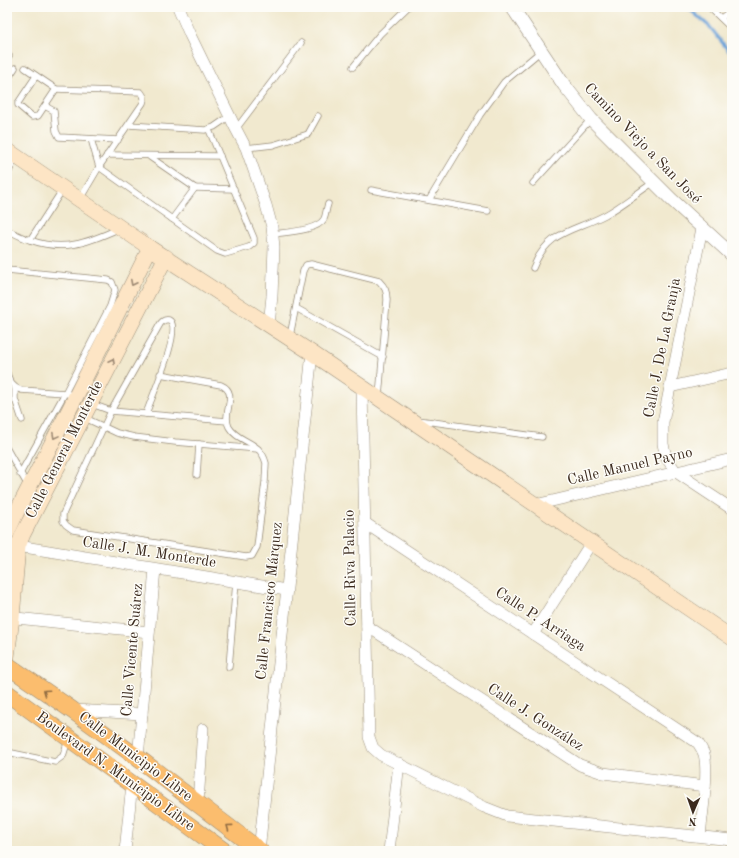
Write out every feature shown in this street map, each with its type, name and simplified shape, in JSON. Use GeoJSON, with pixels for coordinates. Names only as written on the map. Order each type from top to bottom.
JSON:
{"type":"FeatureCollection","features":[{"type":"Feature","properties":{"kind":"main road"},"geometry":{"type":"LineString","coordinates":[[12,153],[122,227],[150,248],[312,353],[732,638]]}},
{"type":"Feature","properties":{"kind":"main road","name":"Calle General Monterde"},"geometry":{"type":"LineString","coordinates":[[7,533],[70,395],[150,248]]}},
{"type":"Feature","properties":{"kind":"main road","name":"Calle General Monterde"},"geometry":{"type":"LineString","coordinates":[[7,657],[16,541],[166,257]]}},
{"type":"Feature","properties":{"kind":"main road","name":"Calle Municipio Libre"},"geometry":{"type":"LineString","coordinates":[[7,665],[138,758],[259,851]]}},
{"type":"Feature","properties":{"kind":"main road"},"geometry":{"type":"LineString","coordinates":[[7,688],[7,693]]}},
{"type":"Feature","properties":{"kind":"main road","name":"Boulevard N. Municipio Libre"},"geometry":{"type":"LineString","coordinates":[[7,693],[224,851]]}},
{"type":"Feature","properties":{"kind":"street"},"geometry":{"type":"LineString","coordinates":[[178,7],[190,35],[246,148],[266,204],[273,234],[274,247],[273,282],[269,325]]}},
{"type":"Feature","properties":{"kind":"street","name":"Camino Viejo a San José"},"geometry":{"type":"LineString","coordinates":[[512,7],[564,85],[591,119],[654,182],[732,255]]}},
{"type":"Feature","properties":{"kind":"street","name":"Calle J. De La Granja"},"geometry":{"type":"LineString","coordinates":[[676,472],[666,457],[663,444],[663,422],[702,228]]}},
{"type":"Feature","properties":{"kind":"street","name":"Calle Francisco Márquez"},"geometry":{"type":"LineString","coordinates":[[259,851],[312,353]]}},
{"type":"Feature","properties":{"kind":"street"},"geometry":{"type":"LineString","coordinates":[[670,387],[732,373]]}},
{"type":"Feature","properties":{"kind":"street","name":"Calle Riva Palacio"},"geometry":{"type":"LineString","coordinates":[[362,388],[369,737],[373,748],[378,753],[399,763]]}},
{"type":"Feature","properties":{"kind":"street","name":"Calle Manuel Payno"},"geometry":{"type":"LineString","coordinates":[[535,505],[732,459]]}},
{"type":"Feature","properties":{"kind":"street"},"geometry":{"type":"LineString","coordinates":[[676,472],[732,509]]}},
{"type":"Feature","properties":{"kind":"street","name":"Calle P. Arriaga"},"geometry":{"type":"LineString","coordinates":[[365,523],[698,743],[702,749],[705,759],[705,786]]}},
{"type":"Feature","properties":{"kind":"street","name":"Calle J. M. Monterde"},"geometry":{"type":"LineString","coordinates":[[16,541],[155,569],[286,590]]}},
{"type":"Feature","properties":{"kind":"street"},"geometry":{"type":"LineString","coordinates":[[533,634],[591,543]]}},
{"type":"Feature","properties":{"kind":"street","name":"Calle Vicente Suárez"},"geometry":{"type":"LineString","coordinates":[[138,758],[155,569]]}},
{"type":"Feature","properties":{"kind":"street"},"geometry":{"type":"LineString","coordinates":[[10,618],[149,632]]}},
{"type":"Feature","properties":{"kind":"street","name":"Calle J. González"},"geometry":{"type":"LineString","coordinates":[[367,626],[580,765],[603,773],[705,786]]}},
{"type":"Feature","properties":{"kind":"street"},"geometry":{"type":"LineString","coordinates":[[72,710],[142,714]]}},
{"type":"Feature","properties":{"kind":"street"},"geometry":{"type":"LineString","coordinates":[[198,804],[203,729]]}},
{"type":"Feature","properties":{"kind":"street"},"geometry":{"type":"LineString","coordinates":[[389,851],[399,763],[490,810],[507,816],[732,840]]}},
{"type":"Feature","properties":{"kind":"street"},"geometry":{"type":"LineString","coordinates":[[125,851],[132,784]]}},
{"type":"Feature","properties":{"kind":"street"},"geometry":{"type":"LineString","coordinates":[[700,836],[705,786]]}},
{"type":"Feature","properties":{"kind":"lane"},"geometry":{"type":"LineString","coordinates":[[354,67],[380,34],[408,7]]}},
{"type":"Feature","properties":{"kind":"lane"},"geometry":{"type":"LineString","coordinates":[[709,7],[732,29]]}},
{"type":"Feature","properties":{"kind":"lane"},"geometry":{"type":"LineString","coordinates":[[721,18],[732,10]]}},
{"type":"Feature","properties":{"kind":"lane"},"geometry":{"type":"LineString","coordinates":[[236,129],[301,43]]}},
{"type":"Feature","properties":{"kind":"lane"},"geometry":{"type":"LineString","coordinates":[[429,200],[480,116],[504,82],[541,50]]}},
{"type":"Feature","properties":{"kind":"lane"},"geometry":{"type":"LineString","coordinates":[[7,80],[15,68]]}},
{"type":"Feature","properties":{"kind":"lane"},"geometry":{"type":"LineString","coordinates":[[25,68],[56,89],[141,92],[144,99],[129,125],[99,167],[80,200]]}},
{"type":"Feature","properties":{"kind":"lane"},"geometry":{"type":"LineString","coordinates":[[36,76],[18,103],[18,106],[32,117],[38,116],[56,89]]}},
{"type":"Feature","properties":{"kind":"lane"},"geometry":{"type":"LineString","coordinates":[[45,106],[54,111],[56,131],[59,137],[118,140]]}},
{"type":"Feature","properties":{"kind":"lane"},"geometry":{"type":"LineString","coordinates":[[129,125],[209,130],[230,116]]}},
{"type":"Feature","properties":{"kind":"lane"},"geometry":{"type":"LineString","coordinates":[[246,148],[273,145],[308,134],[318,116]]}},
{"type":"Feature","properties":{"kind":"lane"},"geometry":{"type":"LineString","coordinates":[[533,183],[591,119]]}},
{"type":"Feature","properties":{"kind":"lane"},"geometry":{"type":"LineString","coordinates":[[91,139],[99,167],[221,254],[225,254],[249,248],[254,243],[254,238],[209,130]]}},
{"type":"Feature","properties":{"kind":"lane"},"geometry":{"type":"LineString","coordinates":[[7,175],[12,153]]}},
{"type":"Feature","properties":{"kind":"lane"},"geometry":{"type":"LineString","coordinates":[[107,155],[220,156]]}},
{"type":"Feature","properties":{"kind":"lane"},"geometry":{"type":"LineString","coordinates":[[150,156],[195,188],[234,189]]}},
{"type":"Feature","properties":{"kind":"lane"},"geometry":{"type":"LineString","coordinates":[[533,268],[538,255],[552,240],[564,232],[603,215],[654,182]]}},
{"type":"Feature","properties":{"kind":"lane"},"geometry":{"type":"LineString","coordinates":[[30,240],[63,188]]}},
{"type":"Feature","properties":{"kind":"lane"},"geometry":{"type":"LineString","coordinates":[[172,219],[195,188]]}},
{"type":"Feature","properties":{"kind":"lane"},"geometry":{"type":"LineString","coordinates":[[370,190],[488,210]]}},
{"type":"Feature","properties":{"kind":"lane"},"geometry":{"type":"LineString","coordinates":[[273,234],[305,229],[318,225],[324,219],[328,204]]}},
{"type":"Feature","properties":{"kind":"lane"},"geometry":{"type":"LineString","coordinates":[[7,230],[30,240],[53,246],[70,246],[91,241],[122,227]]}},
{"type":"Feature","properties":{"kind":"lane"},"geometry":{"type":"LineString","coordinates":[[290,339],[302,271],[306,266],[311,264],[379,281],[384,286],[387,300],[379,399]]}},
{"type":"Feature","properties":{"kind":"lane"},"geometry":{"type":"LineString","coordinates":[[7,270],[108,280],[112,282],[115,290],[110,306],[70,395]]}},
{"type":"Feature","properties":{"kind":"lane"},"geometry":{"type":"LineString","coordinates":[[296,308],[383,357]]}},
{"type":"Feature","properties":{"kind":"lane"},"geometry":{"type":"LineString","coordinates":[[146,414],[160,374],[170,349],[173,335],[173,325],[170,321],[166,320],[159,326],[111,411],[63,514],[63,521],[73,530],[246,557],[252,556],[255,552],[259,538],[266,471],[264,457],[260,450],[233,431],[229,426],[227,421],[230,396],[229,390],[226,387],[160,374]]}},
{"type":"Feature","properties":{"kind":"lane"},"geometry":{"type":"LineString","coordinates":[[7,373],[15,388],[15,399],[22,420]]}},
{"type":"Feature","properties":{"kind":"lane"},"geometry":{"type":"LineString","coordinates":[[15,388],[21,390],[70,395],[111,411],[227,421]]}},
{"type":"Feature","properties":{"kind":"lane"},"geometry":{"type":"LineString","coordinates":[[20,474],[64,408],[117,433],[134,437],[260,450]]}},
{"type":"Feature","properties":{"kind":"lane"},"geometry":{"type":"LineString","coordinates":[[407,418],[542,437]]}},
{"type":"Feature","properties":{"kind":"lane"},"geometry":{"type":"LineString","coordinates":[[198,474],[199,444]]}},
{"type":"Feature","properties":{"kind":"lane"},"geometry":{"type":"LineString","coordinates":[[7,450],[29,487]]}},
{"type":"Feature","properties":{"kind":"lane"},"geometry":{"type":"LineString","coordinates":[[7,533],[16,541]]}},
{"type":"Feature","properties":{"kind":"lane"},"geometry":{"type":"LineString","coordinates":[[229,667],[236,582]]}},
{"type":"Feature","properties":{"kind":"lane"},"geometry":{"type":"LineString","coordinates":[[7,752],[55,762],[63,756],[69,738]]}},
{"type":"Feature","properties":{"kind":"waterway"},"geometry":{"type":"LineString","coordinates":[[687,7],[710,27],[732,55]]}}]}
